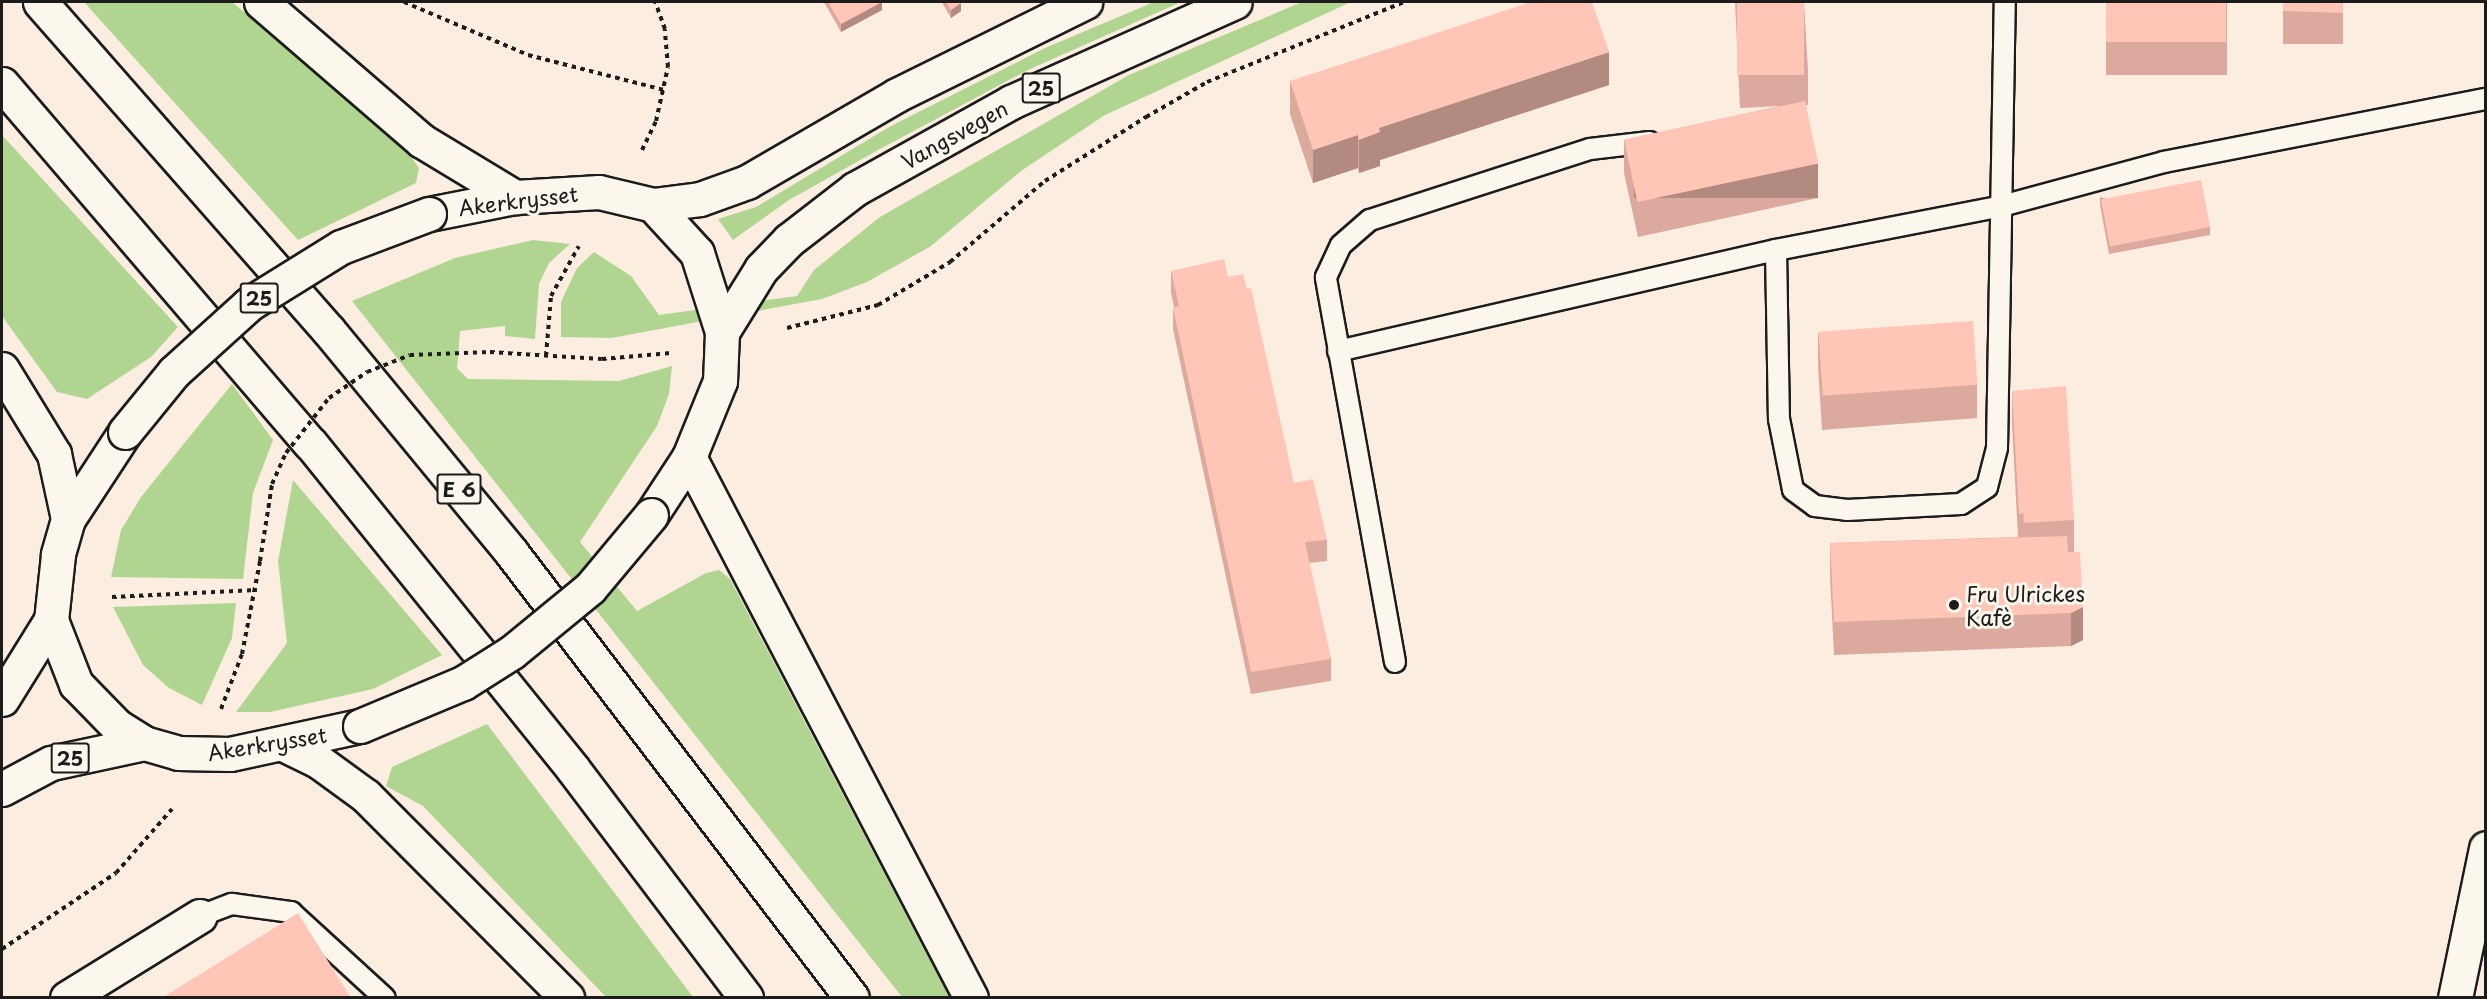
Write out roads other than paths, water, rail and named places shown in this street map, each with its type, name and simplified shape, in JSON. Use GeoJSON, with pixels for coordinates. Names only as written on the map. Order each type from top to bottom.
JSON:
{"type":"FeatureCollection","features":[{"type":"Feature","properties":{"kind":"main road","name":"E 6"},"geometry":{"type":"LineString","coordinates":[[40,2],[293,289],[511,552],[852,998]]}},
{"type":"Feature","properties":{"kind":"main road"},"geometry":{"type":"LineString","coordinates":[[261,2],[422,141],[514,197]]}},
{"type":"Feature","properties":{"kind":"main road","name":"25"},"geometry":{"type":"LineString","coordinates":[[653,205],[700,199],[747,182],[897,95],[1085,2]]}},
{"type":"Feature","properties":{"kind":"main road","name":"Vangsvegen"},"geometry":{"type":"LineString","coordinates":[[722,332],[761,269],[789,240],[855,189],[1011,102],[1235,2]]}},
{"type":"Feature","properties":{"kind":"main road"},"geometry":{"type":"LineString","coordinates":[[2,84],[311,444],[573,770],[746,998]]}},
{"type":"Feature","properties":{"kind":"main road","name":"Akerkrysset"},"geometry":{"type":"LineString","coordinates":[[653,205],[599,192],[514,197],[429,214],[341,247],[249,304],[174,372],[125,432],[68,519],[52,588],[51,620],[76,684],[117,726],[144,743],[201,755],[285,744],[360,726],[464,683],[512,652],[590,588],[651,515],[689,457]]}},
{"type":"Feature","properties":{"kind":"main road","name":"25"},"geometry":{"type":"LineString","coordinates":[[653,205],[697,253],[722,332],[720,381],[689,457]]}},
{"type":"Feature","properties":{"kind":"main road"},"geometry":{"type":"LineString","coordinates":[[2,369],[54,454],[68,519]]}},
{"type":"Feature","properties":{"kind":"main road"},"geometry":{"type":"LineString","coordinates":[[689,457],[971,998]]}},
{"type":"Feature","properties":{"kind":"main road"},"geometry":{"type":"LineString","coordinates":[[2,699],[51,620]]}},
{"type":"Feature","properties":{"kind":"main road","name":"25"},"geometry":{"type":"LineString","coordinates":[[2,789],[51,763],[144,743]]}},
{"type":"Feature","properties":{"kind":"main road"},"geometry":{"type":"LineString","coordinates":[[285,744],[318,760],[366,796],[567,998]]}},
{"type":"Feature","properties":{"kind":"main road"},"geometry":{"type":"LineString","coordinates":[[2455,998],[2486,848]]}},
{"type":"Feature","properties":{"kind":"main road"},"geometry":{"type":"LineString","coordinates":[[67,998],[200,916]]}},
{"type":"Feature","properties":{"kind":"lane"},"geometry":{"type":"LineString","coordinates":[[1776,250],[1779,419],[1793,490],[1815,506],[1847,510],[1961,504],[1987,487],[1997,448],[1998,207],[2005,2]]}},
{"type":"Feature","properties":{"kind":"lane"},"geometry":{"type":"LineString","coordinates":[[1338,351],[1776,250],[1998,207],[2164,162],[2486,99]]}},
{"type":"Feature","properties":{"kind":"lane"},"geometry":{"type":"LineString","coordinates":[[1395,662],[1326,277],[1341,245],[1370,220],[1590,149],[1671,139]]}},
{"type":"Feature","properties":{"kind":"lane"},"geometry":{"type":"LineString","coordinates":[[200,916],[232,903],[291,912],[385,998]]}},
{"type":"Feature","properties":{"kind":"place","name":"Fru Ulrickes Kafè"},"geometry":{"type":"Point","coordinates":[1954,605]}}]}
